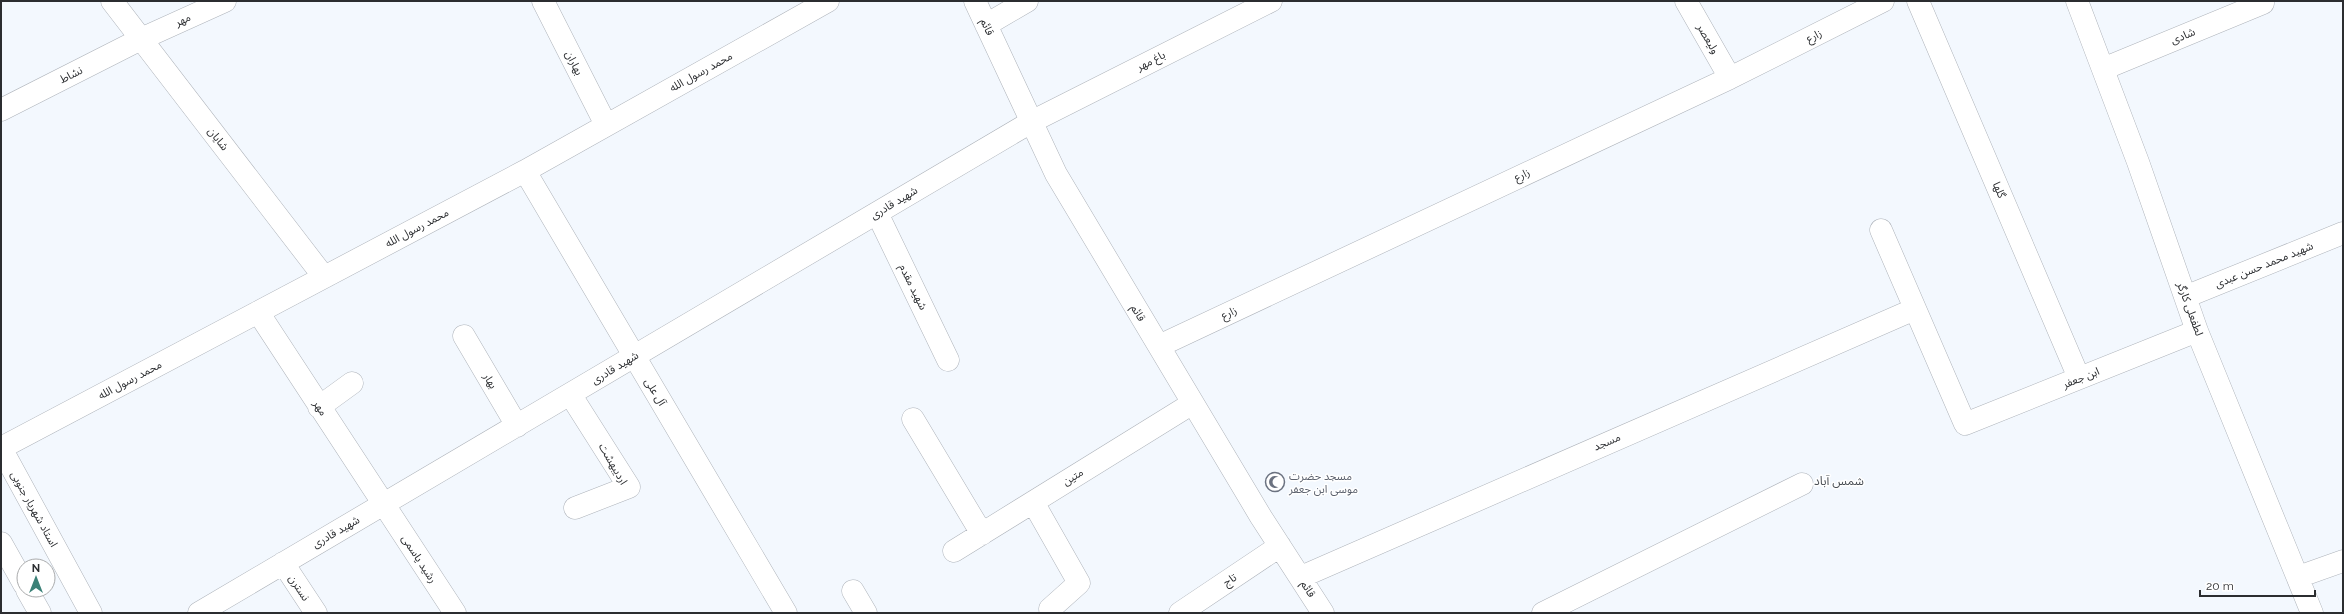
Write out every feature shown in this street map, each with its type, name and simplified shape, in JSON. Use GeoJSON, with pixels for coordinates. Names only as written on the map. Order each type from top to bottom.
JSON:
{"type":"FeatureCollection","features":[{"type":"Feature","properties":{"kind":"street","name":"شایان"},"geometry":{"type":"LineString","coordinates":[[112,1],[324,277]]}},
{"type":"Feature","properties":{"kind":"street","name":"مهر"},"geometry":{"type":"LineString","coordinates":[[141,39],[225,1]]}},
{"type":"Feature","properties":{"kind":"street","name":"بهاران"},"geometry":{"type":"LineString","coordinates":[[543,1],[606,125]]}},
{"type":"Feature","properties":{"kind":"street","name":"محمد رسول الله"},"geometry":{"type":"LineString","coordinates":[[1,448],[525,171],[828,1]]}},
{"type":"Feature","properties":{"kind":"street","name":"قائم"},"geometry":{"type":"LineString","coordinates":[[975,1],[1056,174],[1193,403],[1280,546],[1323,613]]}},
{"type":"Feature","properties":{"kind":"street"},"geometry":{"type":"LineString","coordinates":[[986,25],[1027,1]]}},
{"type":"Feature","properties":{"kind":"street","name":"باغ مهر"},"geometry":{"type":"LineString","coordinates":[[1031,122],[1271,1]]}},
{"type":"Feature","properties":{"kind":"street","name":"ولیعصر"},"geometry":{"type":"LineString","coordinates":[[1686,1],[1730,78]]}},
{"type":"Feature","properties":{"kind":"street","name":"زارع"},"geometry":{"type":"LineString","coordinates":[[1159,346],[1730,78],[1883,1]]}},
{"type":"Feature","properties":{"kind":"street","name":"گلها"},"geometry":{"type":"LineString","coordinates":[[1918,1],[2079,378]]}},
{"type":"Feature","properties":{"kind":"street","name":"لطفعلی کارگر"},"geometry":{"type":"LineString","coordinates":[[2076,1],[2138,162],[2197,331],[2312,613]]}},
{"type":"Feature","properties":{"kind":"street","name":"شادی"},"geometry":{"type":"LineString","coordinates":[[2103,69],[2263,3]]}},
{"type":"Feature","properties":{"kind":"street","name":"نشاط"},"geometry":{"type":"LineString","coordinates":[[1,110],[141,39]]}},
{"type":"Feature","properties":{"kind":"street","name":"شهید قادری"},"geometry":{"type":"LineString","coordinates":[[199,613],[1031,122]]}},
{"type":"Feature","properties":{"kind":"street","name":"آل علی"},"geometry":{"type":"LineString","coordinates":[[525,171],[786,613]]}},
{"type":"Feature","properties":{"kind":"street","name":"شهید مقدم"},"geometry":{"type":"LineString","coordinates":[[877,213],[948,360]]}},
{"type":"Feature","properties":{"kind":"street"},"geometry":{"type":"LineString","coordinates":[[1881,230],[1915,309]]}},
{"type":"Feature","properties":{"kind":"street","name":"شهید محمد حسن عبدی"},"geometry":{"type":"LineString","coordinates":[[2185,297],[2343,233]]}},
{"type":"Feature","properties":{"kind":"street","name":"ابن جعفر"},"geometry":{"type":"LineString","coordinates":[[1915,309],[1965,424],[2197,331]]}},
{"type":"Feature","properties":{"kind":"street","name":"مسجد"},"geometry":{"type":"LineString","coordinates":[[1301,577],[1915,309]]}},
{"type":"Feature","properties":{"kind":"street","name":"مهر"},"geometry":{"type":"LineString","coordinates":[[258,312],[383,505]]}},
{"type":"Feature","properties":{"kind":"street","name":"بهار"},"geometry":{"type":"LineString","coordinates":[[464,336],[517,426]]}},
{"type":"Feature","properties":{"kind":"street"},"geometry":{"type":"LineString","coordinates":[[319,407],[352,384]]}},
{"type":"Feature","properties":{"kind":"street","name":"اردیبهشت"},"geometry":{"type":"LineString","coordinates":[[570,394],[629,487],[576,508]]}},
{"type":"Feature","properties":{"kind":"street","name":"متین"},"geometry":{"type":"LineString","coordinates":[[954,551],[1193,403]]}},
{"type":"Feature","properties":{"kind":"street"},"geometry":{"type":"LineString","coordinates":[[913,419],[982,534]]}},
{"type":"Feature","properties":{"kind":"street","name":"استاد شهریار جنوبی"},"geometry":{"type":"LineString","coordinates":[[1,448],[91,613]]}},
{"type":"Feature","properties":{"kind":"street"},"geometry":{"type":"LineString","coordinates":[[1543,613],[1802,484]]}},
{"type":"Feature","properties":{"kind":"street"},"geometry":{"type":"LineString","coordinates":[[1033,502],[1079,582],[1050,609]]}},
{"type":"Feature","properties":{"kind":"street","name":"رشید یاسمی"},"geometry":{"type":"LineString","coordinates":[[383,505],[455,613]]}},
{"type":"Feature","properties":{"kind":"street"},"geometry":{"type":"LineString","coordinates":[[1,543],[16,570]]}},
{"type":"Feature","properties":{"kind":"street","name":"تاج"},"geometry":{"type":"LineString","coordinates":[[1180,613],[1280,546]]}},
{"type":"Feature","properties":{"kind":"street"},"geometry":{"type":"LineString","coordinates":[[2298,577],[2343,561]]}},
{"type":"Feature","properties":{"kind":"street","name":"نسترن"},"geometry":{"type":"LineString","coordinates":[[283,563],[316,613]]}},
{"type":"Feature","properties":{"kind":"street"},"geometry":{"type":"LineString","coordinates":[[853,592],[866,613]]}},
{"type":"Feature","properties":{"kind":"street"},"geometry":{"type":"LineString","coordinates":[[32,598],[40,613]]}},
{"type":"Feature","properties":{"kind":"place","name":"مسجد حضرت موسی ابن جعفر"},"geometry":{"type":"Point","coordinates":[1275,482]}},
{"type":"Feature","properties":{"kind":"district","name":"شمس آباد"},"geometry":{"type":"Point","coordinates":[1839,481]}}]}
